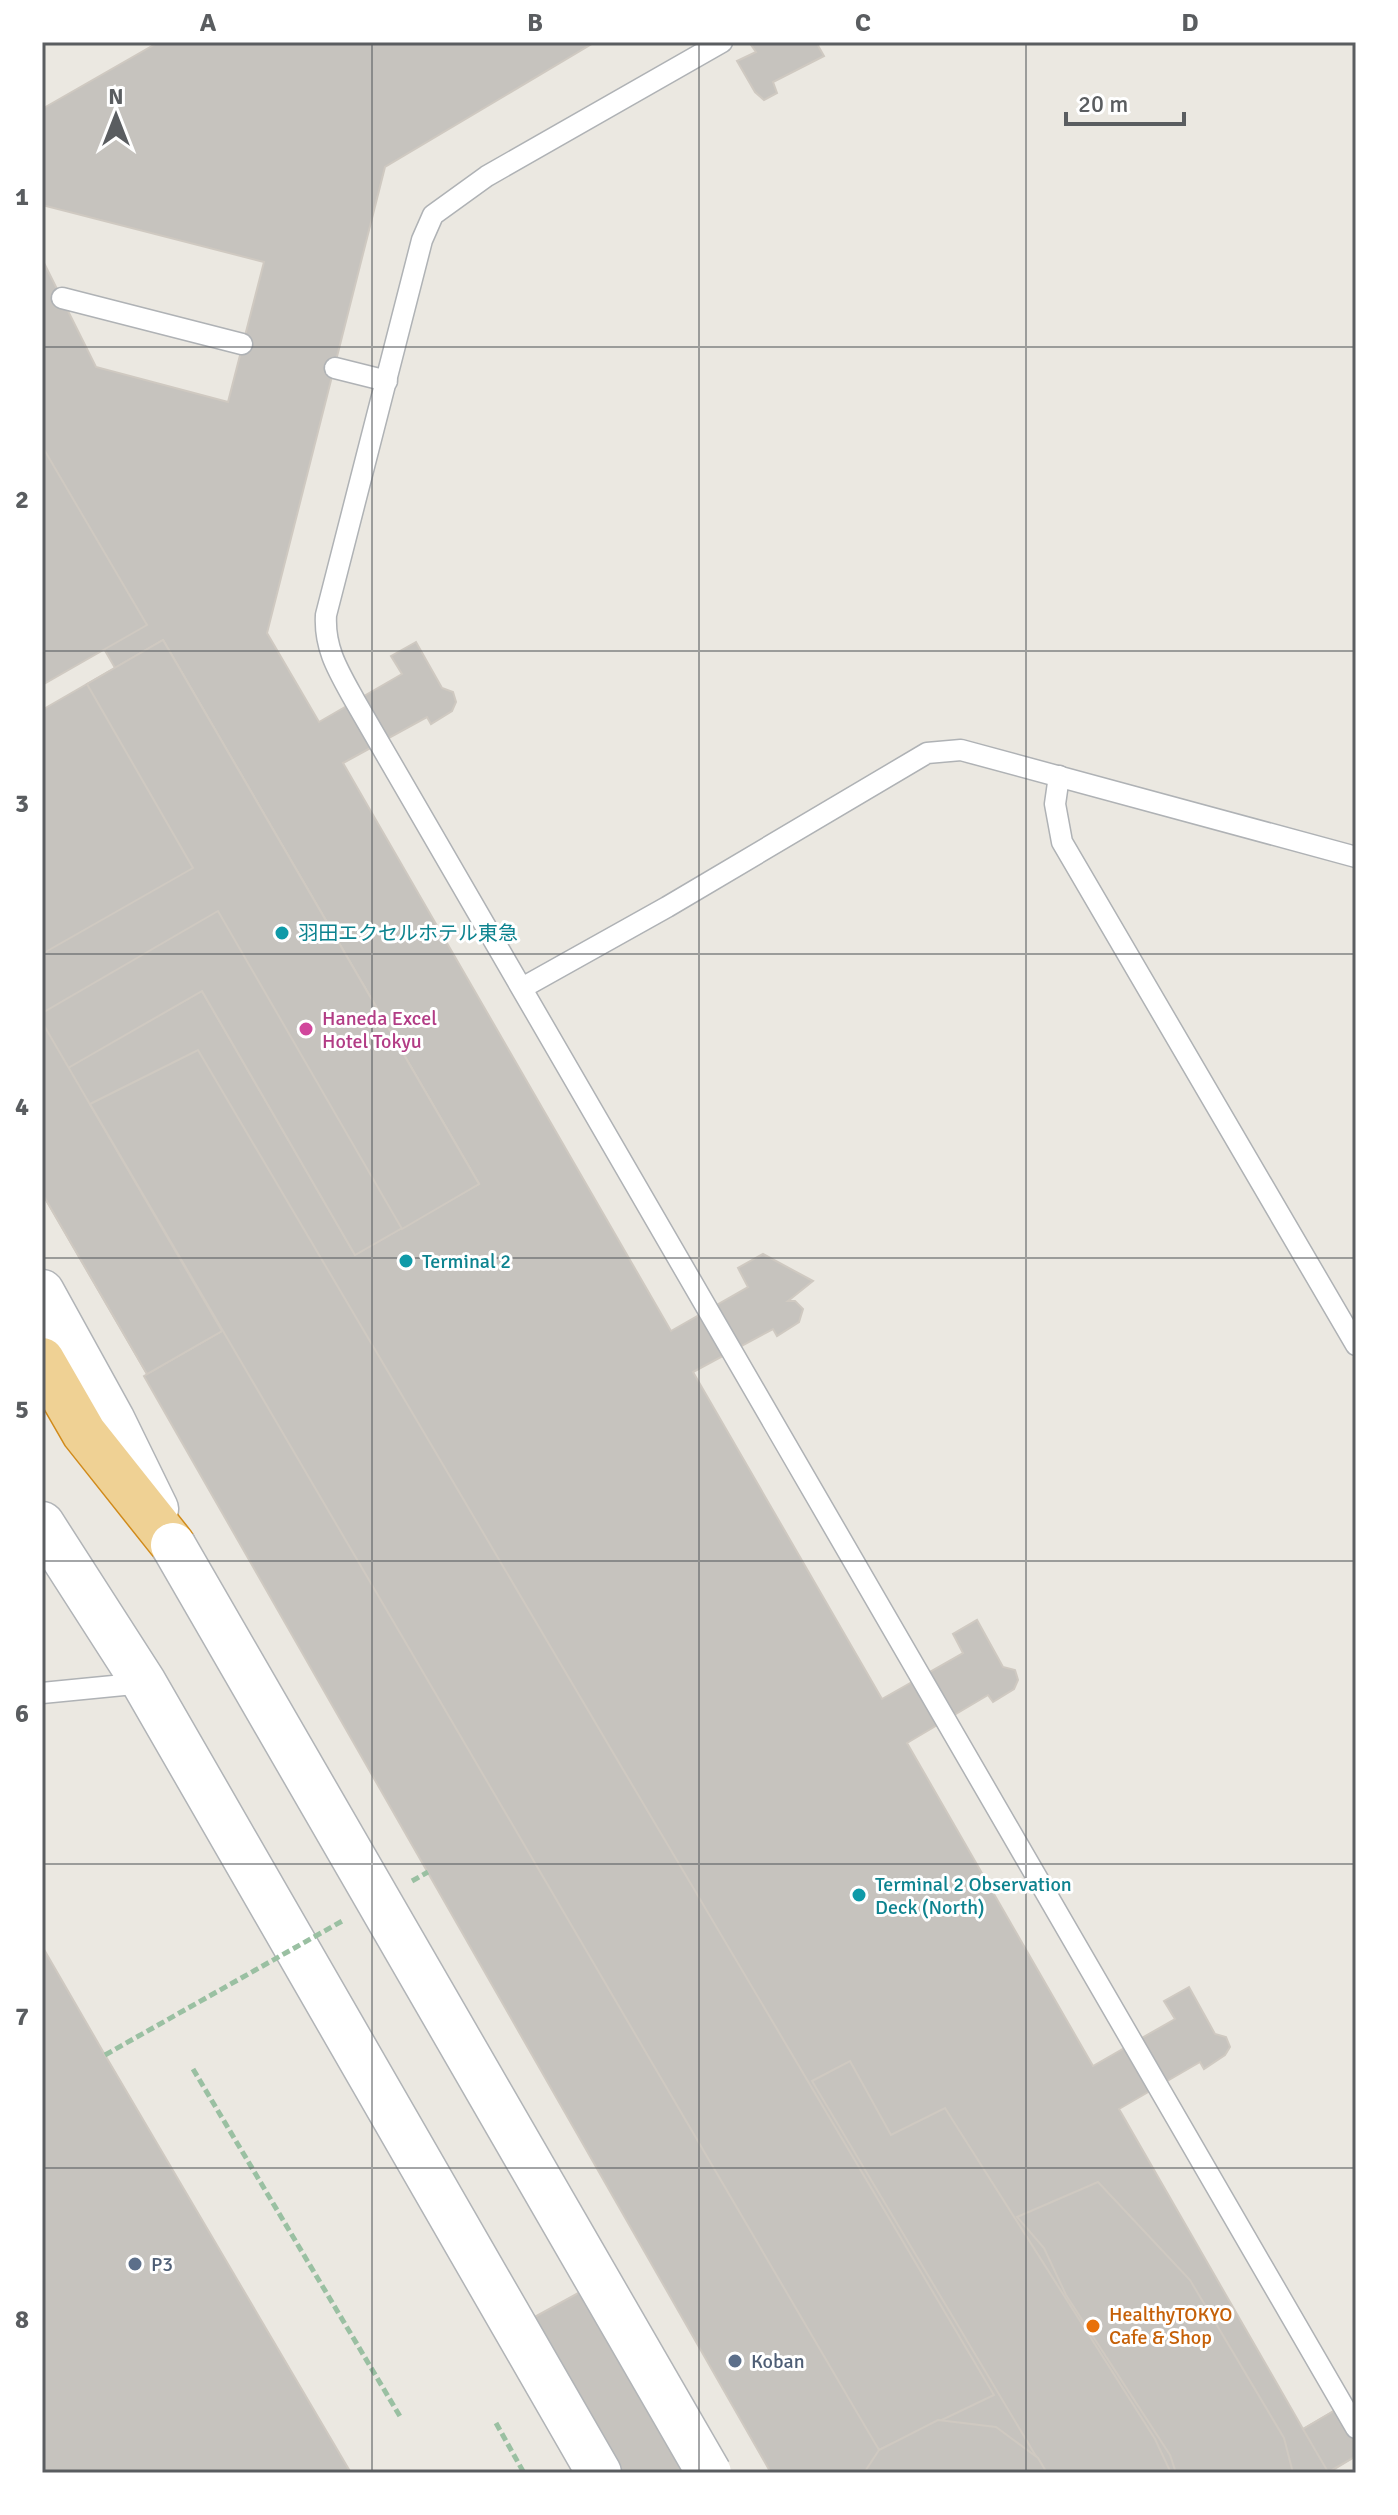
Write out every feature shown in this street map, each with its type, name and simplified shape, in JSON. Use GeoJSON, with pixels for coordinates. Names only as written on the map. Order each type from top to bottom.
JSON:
{"type":"FeatureCollection","features":[{"type":"Feature","properties":{"kind":"highway"},"geometry":{"type":"LineString","coordinates":[[42,1360],[84,1433],[173,1545]]}},
{"type":"Feature","properties":{"kind":"street"},"geometry":{"type":"LineString","coordinates":[[42,1292],[112,1419],[173,1545],[709,2473]]}},
{"type":"Feature","properties":{"kind":"street"},"geometry":{"type":"LineString","coordinates":[[42,1491],[132,1666]]}},
{"type":"Feature","properties":{"kind":"street"},"geometry":{"type":"LineString","coordinates":[[42,1524],[132,1666],[599,2473]]}},
{"type":"Feature","properties":{"kind":"lane"},"geometry":{"type":"LineString","coordinates":[[722,42],[487,176],[433,215],[422,240],[326,615],[324,638],[331,658],[1356,2428]]}},
{"type":"Feature","properties":{"kind":"lane"},"geometry":{"type":"LineString","coordinates":[[62,298],[242,344]]}},
{"type":"Feature","properties":{"kind":"lane"},"geometry":{"type":"LineString","coordinates":[[335,368],[387,381]]}},
{"type":"Feature","properties":{"kind":"lane"},"geometry":{"type":"LineString","coordinates":[[522,988],[667,907],[927,753],[961,750],[1356,857]]}},
{"type":"Feature","properties":{"kind":"lane"},"geometry":{"type":"LineString","coordinates":[[1059,776],[1055,804],[1062,842],[1356,1345]]}},
{"type":"Feature","properties":{"kind":"lane"},"geometry":{"type":"LineString","coordinates":[[42,1693],[132,1666]]}},
{"type":"Feature","properties":{"kind":"path"},"geometry":{"type":"LineString","coordinates":[[401,1888],[428,1872]]}},
{"type":"Feature","properties":{"kind":"path"},"geometry":{"type":"LineString","coordinates":[[105,2055],[347,1918]]}},
{"type":"Feature","properties":{"kind":"path"},"geometry":{"type":"LineString","coordinates":[[193,2069],[401,2418]]}},
{"type":"Feature","properties":{"kind":"path"},"geometry":{"type":"LineString","coordinates":[[496,2423],[524,2473]]}},
{"type":"Feature","properties":{"kind":"building","name":"Terminal 2"},"geometry":{"type":"Polygon","coordinates":[[[159,42],[595,42],[385,167],[267,633],[319,722],[402,674],[391,656],[416,642],[442,688],[453,692],[456,702],[452,711],[431,724],[427,717],[343,763],[671,1331],[748,1287],[738,1268],[763,1254],[813,1281],[788,1301],[795,1301],[803,1309],[799,1322],[777,1336],[773,1329],[693,1372],[882,1699],[963,1653],[953,1634],[977,1620],[1003,1667],[1015,1670],[1018,1680],[1014,1689],[993,1702],[988,1695],[907,1743],[1093,2066],[1175,2019],[1164,2001],[1189,1987],[1215,2034],[1226,2037],[1230,2047],[1225,2055],[1204,2069],[1200,2062],[1119,2109],[1303,2429],[1356,2398],[1356,2456],[1328,2473],[771,2473],[144,1376],[222,1331],[68,1068],[103,1047],[202,991],[355,1255],[479,1184],[163,640],[115,668],[42,541],[42,259],[96,367],[228,402],[264,262],[42,205],[42,109],[159,42]]]}},
{"type":"Feature","properties":{"kind":"building"},"geometry":{"type":"Polygon","coordinates":[[[749,42],[816,42],[824,56],[773,82],[777,93],[764,100],[755,92],[737,61],[756,52],[749,42]]]}},
{"type":"Feature","properties":{"kind":"building"},"geometry":{"type":"Polygon","coordinates":[[[42,446],[147,625],[42,685],[42,446]]]}},
{"type":"Feature","properties":{"kind":"building","name":"Haneda Excel Hotel Tokyu"},"geometry":{"type":"Polygon","coordinates":[[[163,640],[479,1184],[355,1255],[202,991],[68,1068],[222,1331],[147,1374],[42,1193],[42,710],[163,640]]]}},
{"type":"Feature","properties":{"kind":"building","name":"羽田エクセルホテル東急"},"geometry":{"type":"Polygon","coordinates":[[[163,640],[479,1184],[402,1229],[218,911],[42,1013],[42,954],[193,868],[87,684],[163,640]]]}},
{"type":"Feature","properties":{"kind":"building"},"geometry":{"type":"Polygon","coordinates":[[[42,1022],[222,1331],[147,1374],[42,1193],[42,1022]]]}},
{"type":"Feature","properties":{"kind":"building"},"geometry":{"type":"Polygon","coordinates":[[[198,1050],[994,2395],[879,2450],[90,1104],[198,1050]]]}},
{"type":"Feature","properties":{"kind":"building","name":"P3"},"geometry":{"type":"Polygon","coordinates":[[[42,1946],[105,2055],[351,2473],[42,2473],[42,1946]]]}},
{"type":"Feature","properties":{"kind":"building"},"geometry":{"type":"Polygon","coordinates":[[[850,2061],[891,2135],[945,2108],[1155,2439],[1171,2473],[1046,2473],[812,2081],[850,2061]]]}},
{"type":"Feature","properties":{"kind":"building"},"geometry":{"type":"Polygon","coordinates":[[[1098,2182],[1190,2280],[1284,2438],[1293,2473],[1176,2473],[1170,2455],[1066,2295],[1044,2248],[1017,2217],[1098,2182]]]}},
{"type":"Feature","properties":{"kind":"building"},"geometry":{"type":"Polygon","coordinates":[[[591,2286],[695,2473],[617,2473],[531,2319],[591,2286]]]}},
{"type":"Feature","properties":{"kind":"building"},"geometry":{"type":"Polygon","coordinates":[[[1356,2398],[1356,2456],[1328,2472],[1303,2429],[1356,2398]]]}},
{"type":"Feature","properties":{"kind":"building"},"geometry":{"type":"Polygon","coordinates":[[[938,2420],[996,2427],[1038,2458],[1047,2473],[864,2473],[879,2450],[938,2420]]]}},
{"type":"Feature","properties":{"kind":"place","name":"羽田エクセルホテル東急"},"geometry":{"type":"Point","coordinates":[282,933]}},
{"type":"Feature","properties":{"kind":"place","name":"Haneda Excel Hotel Tokyu"},"geometry":{"type":"Point","coordinates":[306,1029]}},
{"type":"Feature","properties":{"kind":"place","name":"Terminal 2"},"geometry":{"type":"Point","coordinates":[406,1261]}},
{"type":"Feature","properties":{"kind":"place","name":"Terminal 2 Observation Deck (North)"},"geometry":{"type":"Point","coordinates":[859,1895]}},
{"type":"Feature","properties":{"kind":"place","name":"P3"},"geometry":{"type":"Point","coordinates":[135,2264]}},
{"type":"Feature","properties":{"kind":"place","name":"HealthyTOKYO Cafe & Shop"},"geometry":{"type":"Point","coordinates":[1093,2326]}},
{"type":"Feature","properties":{"kind":"place","name":"Koban"},"geometry":{"type":"Point","coordinates":[735,2361]}}]}
